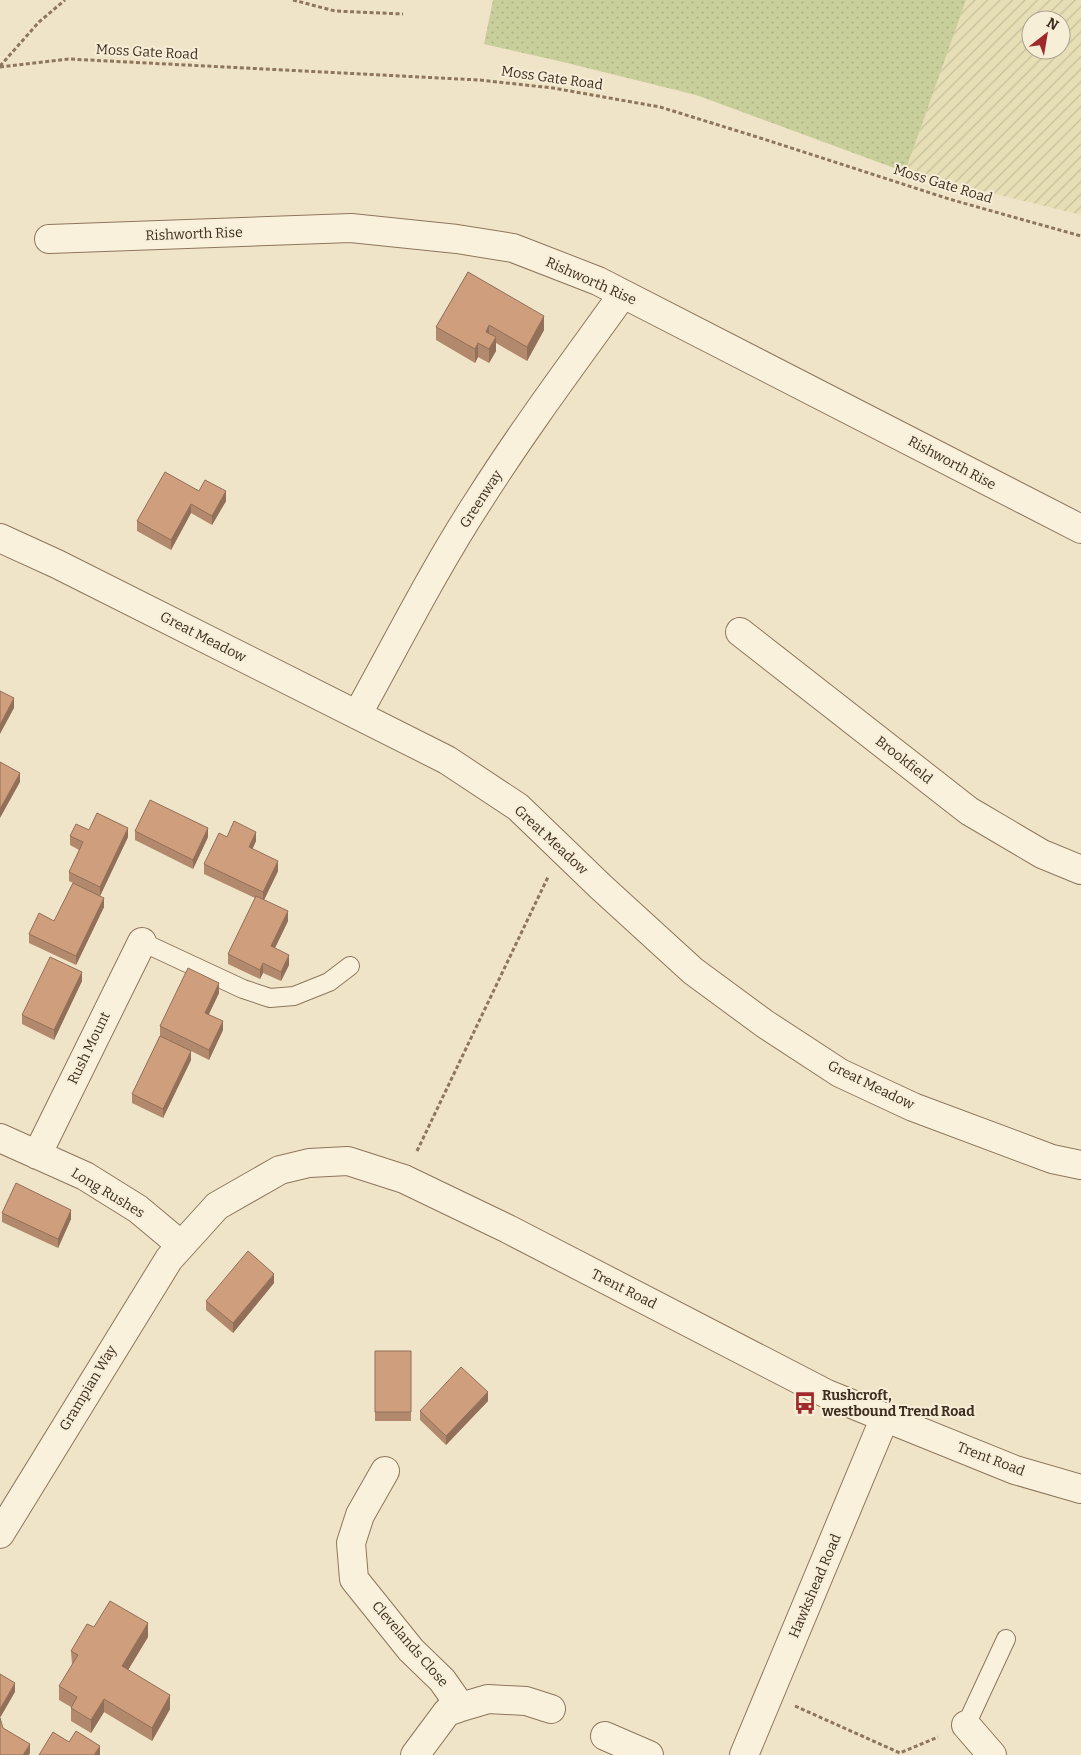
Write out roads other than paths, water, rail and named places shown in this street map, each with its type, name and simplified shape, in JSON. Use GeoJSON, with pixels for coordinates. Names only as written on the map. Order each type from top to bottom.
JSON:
{"type":"FeatureCollection","features":[{"type":"Feature","properties":{"kind":"street","name":"Rishworth Rise"},"geometry":{"type":"LineString","coordinates":[[49,238],[351,228],[514,248],[598,281],[1081,529]]}},
{"type":"Feature","properties":{"kind":"street","name":"Greenway"},"geometry":{"type":"LineString","coordinates":[[357,715],[434,575],[478,500],[623,294]]}},
{"type":"Feature","properties":{"kind":"street","name":"Great Meadow"},"geometry":{"type":"LineString","coordinates":[[0,538],[58,564],[447,760],[518,807],[693,971],[765,1024],[840,1073],[913,1107],[1052,1159],[1081,1165]]}},
{"type":"Feature","properties":{"kind":"street","name":"Brookfield"},"geometry":{"type":"LineString","coordinates":[[740,632],[969,811],[1042,854],[1081,870]]}},
{"type":"Feature","properties":{"kind":"street","name":"Rush Mount"},"geometry":{"type":"LineString","coordinates":[[37,1155],[142,942]]}},
{"type":"Feature","properties":{"kind":"street","name":"Long Rushes"},"geometry":{"type":"LineString","coordinates":[[0,1138],[85,1176],[138,1209],[182,1245]]}},
{"type":"Feature","properties":{"kind":"street","name":"Trent Road"},"geometry":{"type":"LineString","coordinates":[[182,1245],[217,1206],[280,1170],[309,1163],[348,1161],[404,1179],[508,1229],[827,1394],[1015,1470],[1081,1490]]}},
{"type":"Feature","properties":{"kind":"street","name":"Grampian Way"},"geometry":{"type":"LineString","coordinates":[[0,1534],[116,1343],[169,1259],[182,1245]]}},
{"type":"Feature","properties":{"kind":"street","name":"Hawkshead Road"},"geometry":{"type":"LineString","coordinates":[[744,1755],[885,1417]]}},
{"type":"Feature","properties":{"kind":"street","name":"Clevelands Close"},"geometry":{"type":"LineString","coordinates":[[384,1471],[360,1514],[351,1543],[354,1579],[411,1650],[442,1680],[461,1707]]}},
{"type":"Feature","properties":{"kind":"street"},"geometry":{"type":"LineString","coordinates":[[415,1755],[447,1712],[461,1707],[488,1699],[526,1701],[551,1709]]}},
{"type":"Feature","properties":{"kind":"street"},"geometry":{"type":"LineString","coordinates":[[966,1725],[992,1755]]}},
{"type":"Feature","properties":{"kind":"street"},"geometry":{"type":"LineString","coordinates":[[605,1736],[649,1755]]}},
{"type":"Feature","properties":{"kind":"lane"},"geometry":{"type":"LineString","coordinates":[[142,942],[243,989],[270,998],[294,996],[329,982],[350,966]]}},
{"type":"Feature","properties":{"kind":"lane"},"geometry":{"type":"LineString","coordinates":[[966,1725],[1006,1639]]}},
{"type":"Feature","properties":{"kind":"place","name":"Rushcroft, westbound Trend Road"},"geometry":{"type":"Point","coordinates":[805,1403]}}]}
